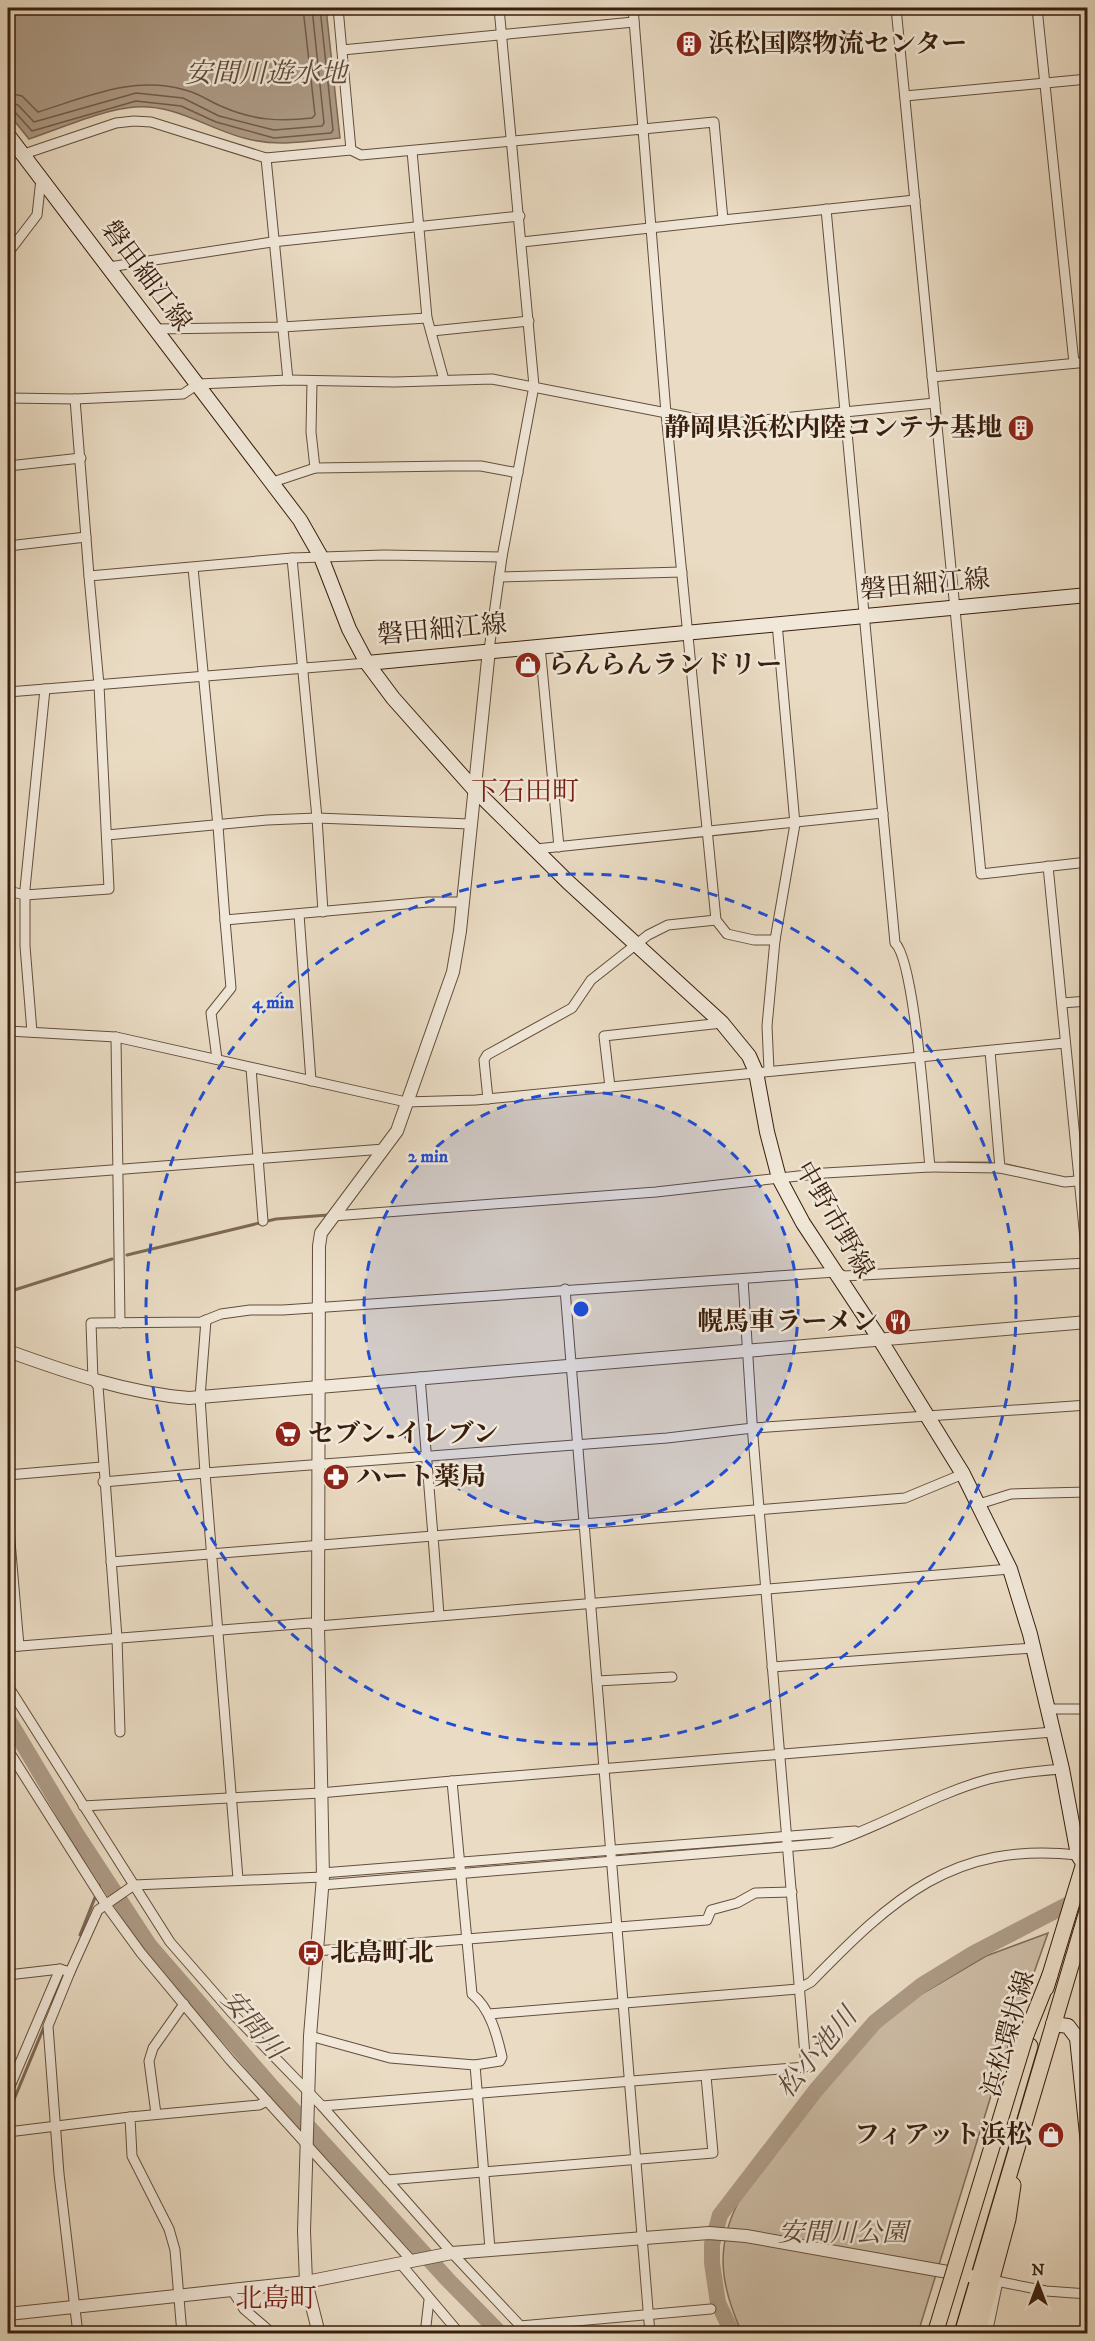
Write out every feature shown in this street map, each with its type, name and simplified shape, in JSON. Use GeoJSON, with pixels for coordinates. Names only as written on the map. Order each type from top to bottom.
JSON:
{"type":"FeatureCollection","features":[{"type":"Feature","properties":{"kind":"main road","name":"磐田細江線"},"geometry":{"type":"LineString","coordinates":[[8,135],[300,520],[321,557],[349,629],[367,663],[1088,595]]}},
{"type":"Feature","properties":{"kind":"main road","name":"中野市野線"},"geometry":{"type":"LineString","coordinates":[[367,663],[393,698],[473,788],[636,945],[722,1023],[763,1071],[767,1132],[779,1178],[803,1223],[879,1338],[963,1474],[1010,1569],[1033,1648],[1084,1860]]}},
{"type":"Feature","properties":{"kind":"main road","name":"浜松環状線"},"geometry":{"type":"LineString","coordinates":[[945,2334],[1084,1860]]}},
{"type":"Feature","properties":{"kind":"main road","name":"浜松環状線"},"geometry":{"type":"LineString","coordinates":[[989,2280],[1008,2219],[1024,2119],[1088,1908]]}},
{"type":"Feature","properties":{"kind":"main road"},"geometry":{"type":"LineString","coordinates":[[934,2334],[1026,2035],[1050,1975]]}},
{"type":"Feature","properties":{"kind":"main road"},"geometry":{"type":"LineString","coordinates":[[1053,2024],[1068,2026],[1073,2031],[1088,2144]]}},
{"type":"Feature","properties":{"kind":"main road"},"geometry":{"type":"LineString","coordinates":[[962,2334],[989,2280]]}},
{"type":"Feature","properties":{"kind":"main road"},"geometry":{"type":"LineString","coordinates":[[977,2334],[989,2280]]}},
{"type":"Feature","properties":{"kind":"street"},"geometry":{"type":"LineString","coordinates":[[338,8],[351,150]]}},
{"type":"Feature","properties":{"kind":"street"},"geometry":{"type":"LineString","coordinates":[[319,2334],[306,2282],[304,2231],[310,2036],[322,1878],[317,1464],[319,1246],[321,1233],[398,1131],[406,1102],[453,972],[499,577],[534,386],[499,8]]}},
{"type":"Feature","properties":{"kind":"street"},"geometry":{"type":"LineString","coordinates":[[633,8],[666,413],[716,920],[727,934],[754,940],[775,940]]}},
{"type":"Feature","properties":{"kind":"street"},"geometry":{"type":"LineString","coordinates":[[897,8],[981,874],[1088,862]]}},
{"type":"Feature","properties":{"kind":"street"},"geometry":{"type":"LineString","coordinates":[[1037,8],[1074,363]]}},
{"type":"Feature","properties":{"kind":"street"},"geometry":{"type":"LineString","coordinates":[[342,50],[634,22]]}},
{"type":"Feature","properties":{"kind":"street"},"geometry":{"type":"LineString","coordinates":[[905,96],[1088,79]]}},
{"type":"Feature","properties":{"kind":"street"},"geometry":{"type":"LineString","coordinates":[[24,154],[122,122],[151,122],[266,158],[351,150],[360,155],[412,151],[714,122],[723,220]]}},
{"type":"Feature","properties":{"kind":"street"},"geometry":{"type":"LineString","coordinates":[[412,151],[426,318],[432,331],[444,380]]}},
{"type":"Feature","properties":{"kind":"street"},"geometry":{"type":"LineString","coordinates":[[266,158],[272,242],[288,380]]}},
{"type":"Feature","properties":{"kind":"street"},"geometry":{"type":"LineString","coordinates":[[8,253],[38,215],[41,178]]}},
{"type":"Feature","properties":{"kind":"street"},"geometry":{"type":"LineString","coordinates":[[522,242],[915,200]]}},
{"type":"Feature","properties":{"kind":"street"},"geometry":{"type":"LineString","coordinates":[[826,209],[866,615],[895,943],[900,948],[909,980],[930,1167]]}},
{"type":"Feature","properties":{"kind":"street"},"geometry":{"type":"LineString","coordinates":[[109,267],[272,242],[520,216]]}},
{"type":"Feature","properties":{"kind":"street"},"geometry":{"type":"LineString","coordinates":[[156,329],[282,327],[426,318]]}},
{"type":"Feature","properties":{"kind":"street"},"geometry":{"type":"LineString","coordinates":[[432,331],[529,321]]}},
{"type":"Feature","properties":{"kind":"street"},"geometry":{"type":"LineString","coordinates":[[932,377],[1088,362]]}},
{"type":"Feature","properties":{"kind":"street"},"geometry":{"type":"LineString","coordinates":[[8,398],[75,399],[183,394],[198,384],[288,380],[312,382],[492,379],[723,424],[935,404]]}},
{"type":"Feature","properties":{"kind":"street"},"geometry":{"type":"LineString","coordinates":[[312,382],[311,432],[315,468]]}},
{"type":"Feature","properties":{"kind":"street"},"geometry":{"type":"LineString","coordinates":[[8,891],[25,895],[109,890],[99,685],[75,399]]}},
{"type":"Feature","properties":{"kind":"street"},"geometry":{"type":"LineString","coordinates":[[8,466],[81,458]]}},
{"type":"Feature","properties":{"kind":"street"},"geometry":{"type":"LineString","coordinates":[[273,482],[315,468],[481,466],[518,473]]}},
{"type":"Feature","properties":{"kind":"street"},"geometry":{"type":"LineString","coordinates":[[8,546],[86,537]]}},
{"type":"Feature","properties":{"kind":"street"},"geometry":{"type":"LineString","coordinates":[[89,576],[292,558],[502,557]]}},
{"type":"Feature","properties":{"kind":"street"},"geometry":{"type":"LineString","coordinates":[[292,558],[317,818],[323,912]]}},
{"type":"Feature","properties":{"kind":"street"},"geometry":{"type":"LineString","coordinates":[[193,568],[202,676],[219,826],[231,988],[211,1012],[217,1059]]}},
{"type":"Feature","properties":{"kind":"street"},"geometry":{"type":"LineString","coordinates":[[499,577],[682,572]]}},
{"type":"Feature","properties":{"kind":"street"},"geometry":{"type":"LineString","coordinates":[[8,610],[8,654]]}},
{"type":"Feature","properties":{"kind":"street"},"geometry":{"type":"LineString","coordinates":[[763,1071],[775,940],[795,824],[777,624]]}},
{"type":"Feature","properties":{"kind":"street"},"geometry":{"type":"LineString","coordinates":[[540,646],[559,847]]}},
{"type":"Feature","properties":{"kind":"street"},"geometry":{"type":"LineString","coordinates":[[8,692],[367,663]]}},
{"type":"Feature","properties":{"kind":"street"},"geometry":{"type":"LineString","coordinates":[[32,1032],[25,946],[25,895],[45,689]]}},
{"type":"Feature","properties":{"kind":"street"},"geometry":{"type":"LineString","coordinates":[[536,849],[795,824],[883,813]]}},
{"type":"Feature","properties":{"kind":"street"},"geometry":{"type":"LineString","coordinates":[[106,835],[267,820],[317,818],[470,824]]}},
{"type":"Feature","properties":{"kind":"street"},"geometry":{"type":"LineString","coordinates":[[1048,866],[1065,1043],[1083,1180],[1088,1269]]}},
{"type":"Feature","properties":{"kind":"street"},"geometry":{"type":"LineString","coordinates":[[225,920],[428,902],[462,902]]}},
{"type":"Feature","properties":{"kind":"street"},"geometry":{"type":"LineString","coordinates":[[299,914],[311,1081]]}},
{"type":"Feature","properties":{"kind":"street"},"geometry":{"type":"LineString","coordinates":[[488,1099],[484,1060],[487,1055],[572,1008],[586,985],[648,935],[668,925],[716,920]]}},
{"type":"Feature","properties":{"kind":"street"},"geometry":{"type":"LineString","coordinates":[[1062,1003],[1088,1001]]}},
{"type":"Feature","properties":{"kind":"street"},"geometry":{"type":"LineString","coordinates":[[610,1087],[604,1036],[722,1023]]}},
{"type":"Feature","properties":{"kind":"street"},"geometry":{"type":"LineString","coordinates":[[8,1031],[116,1037],[406,1102],[488,1099],[1065,1043]]}},
{"type":"Feature","properties":{"kind":"street"},"geometry":{"type":"LineString","coordinates":[[116,1037],[120,1171],[120,1323]]}},
{"type":"Feature","properties":{"kind":"street"},"geometry":{"type":"LineString","coordinates":[[990,1051],[1000,1168]]}},
{"type":"Feature","properties":{"kind":"street"},"geometry":{"type":"LineString","coordinates":[[251,1068],[263,1221]]}},
{"type":"Feature","properties":{"kind":"street"},"geometry":{"type":"LineString","coordinates":[[8,1179],[384,1149]]}},
{"type":"Feature","properties":{"kind":"street"},"geometry":{"type":"LineString","coordinates":[[333,1216],[656,1192],[779,1178],[930,1167],[1000,1168],[1065,1182],[1083,1180]]}},
{"type":"Feature","properties":{"kind":"street"},"geometry":{"type":"LineString","coordinates":[[120,1732],[117,1638],[103,1482],[98,1386],[93,1380],[91,1323],[206,1320],[221,1314],[250,1310],[317,1308],[836,1272],[844,1276],[1087,1263]]}},
{"type":"Feature","properties":{"kind":"street"},"geometry":{"type":"LineString","coordinates":[[322,2106],[806,2067],[772,1667],[743,1280]]}},
{"type":"Feature","properties":{"kind":"street"},"geometry":{"type":"LineString","coordinates":[[565,1289],[573,1365],[583,1524],[650,2334]]}},
{"type":"Feature","properties":{"kind":"street"},"geometry":{"type":"LineString","coordinates":[[206,1320],[200,1397],[238,1879]]}},
{"type":"Feature","properties":{"kind":"street"},"geometry":{"type":"LineString","coordinates":[[8,1351],[93,1380],[162,1396],[200,1397],[1088,1322]]}},
{"type":"Feature","properties":{"kind":"street"},"geometry":{"type":"LineString","coordinates":[[420,1377],[439,1615]]}},
{"type":"Feature","properties":{"kind":"street"},"geometry":{"type":"LineString","coordinates":[[103,1482],[753,1428],[1088,1405]]}},
{"type":"Feature","properties":{"kind":"street"},"geometry":{"type":"LineString","coordinates":[[8,1475],[102,1467]]}},
{"type":"Feature","properties":{"kind":"street"},"geometry":{"type":"LineString","coordinates":[[111,1562],[905,1498],[963,1474]]}},
{"type":"Feature","properties":{"kind":"street"},"geometry":{"type":"LineString","coordinates":[[979,1504],[1011,1494],[1088,1492]]}},
{"type":"Feature","properties":{"kind":"street"},"geometry":{"type":"LineString","coordinates":[[8,1518],[19,1646]]}},
{"type":"Feature","properties":{"kind":"street"},"geometry":{"type":"LineString","coordinates":[[8,1647],[310,1623],[318,1626],[1010,1569]]}},
{"type":"Feature","properties":{"kind":"street"},"geometry":{"type":"LineString","coordinates":[[772,1667],[1033,1648]]}},
{"type":"Feature","properties":{"kind":"street"},"geometry":{"type":"LineString","coordinates":[[597,1681],[672,1677]]}},
{"type":"Feature","properties":{"kind":"street"},"geometry":{"type":"LineString","coordinates":[[8,1686],[170,1942],[232,2013],[308,2095],[322,2106],[451,2253],[528,2334]]}},
{"type":"Feature","properties":{"kind":"street"},"geometry":{"type":"LineString","coordinates":[[1048,1709],[1088,1709]]}},
{"type":"Feature","properties":{"kind":"street"},"geometry":{"type":"LineString","coordinates":[[83,1806],[320,1792],[1053,1732]]}},
{"type":"Feature","properties":{"kind":"street"},"geometry":{"type":"LineString","coordinates":[[8,1750],[98,1891],[141,1953],[230,2060],[308,2144],[409,2261],[429,2300],[460,2334]]}},
{"type":"Feature","properties":{"kind":"street"},"geometry":{"type":"LineString","coordinates":[[8,2091],[65,1970],[98,1910],[133,1885],[238,1879],[460,1875],[831,1844],[870,1830],[904,1812],[988,1780],[1028,1772],[1062,1769]]}},
{"type":"Feature","properties":{"kind":"street"},"geometry":{"type":"LineString","coordinates":[[310,2036],[390,2058],[476,2065],[500,2061],[502,2057],[489,2014],[472,1994],[465,1939],[452,1781]]}},
{"type":"Feature","properties":{"kind":"street"},"geometry":{"type":"LineString","coordinates":[[322,1878],[459,1862],[870,1830]]}},
{"type":"Feature","properties":{"kind":"street"},"geometry":{"type":"LineString","coordinates":[[489,2014],[798,1989],[811,1982],[872,1922],[909,1891],[937,1876],[983,1860],[1011,1854],[1084,1860]]}},
{"type":"Feature","properties":{"kind":"street"},"geometry":{"type":"LineString","coordinates":[[316,1951],[707,1920],[711,1910],[737,1903],[755,1893],[792,1892]]}},
{"type":"Feature","properties":{"kind":"street"},"geometry":{"type":"LineString","coordinates":[[8,1971],[65,1970]]}},
{"type":"Feature","properties":{"kind":"street"},"geometry":{"type":"LineString","coordinates":[[65,1970],[48,2026],[78,2334]]}},
{"type":"Feature","properties":{"kind":"street"},"geometry":{"type":"LineString","coordinates":[[156,2114],[149,2061],[153,2048],[184,2004]]}},
{"type":"Feature","properties":{"kind":"street"},"geometry":{"type":"LineString","coordinates":[[476,2065],[490,2249]]}},
{"type":"Feature","properties":{"kind":"street"},"geometry":{"type":"LineString","coordinates":[[387,2180],[713,2153],[706,2076]]}},
{"type":"Feature","properties":{"kind":"street"},"geometry":{"type":"LineString","coordinates":[[8,2132],[259,2104],[267,2101]]}},
{"type":"Feature","properties":{"kind":"street"},"geometry":{"type":"LineString","coordinates":[[130,2117],[132,2156],[169,2229],[175,2250],[182,2334]]}},
{"type":"Feature","properties":{"kind":"street"},"geometry":{"type":"LineString","coordinates":[[8,2314],[306,2282],[451,2253],[709,2233],[724,2233],[962,2274],[1046,2291],[1088,2294]]}},
{"type":"Feature","properties":{"kind":"street"},"geometry":{"type":"LineString","coordinates":[[987,2334],[989,2280]]}},
{"type":"Feature","properties":{"kind":"street"},"geometry":{"type":"LineString","coordinates":[[232,2290],[244,2309],[273,2334]]}},
{"type":"Feature","properties":{"kind":"street"},"geometry":{"type":"LineString","coordinates":[[425,2334],[429,2300]]}},
{"type":"Feature","properties":{"kind":"street"},"geometry":{"type":"LineString","coordinates":[[520,2326],[711,2309]]}},
{"type":"Feature","properties":{"kind":"street"},"geometry":{"type":"LineString","coordinates":[[1077,2334],[1088,2332]]}},
{"type":"Feature","properties":{"kind":"green space","name":"安間川公園"},"geometry":{"type":"Polygon","coordinates":[[[1048,1933],[994,2086],[918,2333],[742,2333],[729,2300],[723,2267],[723,2251],[731,2218],[739,2201],[843,2064],[874,2030],[908,2002],[986,1956],[1048,1933]]]}},
{"type":"Feature","properties":{"kind":"water","name":"安間川遊水地"},"geometry":{"type":"Polygon","coordinates":[[[8,8],[326,8],[340,138],[271,143],[234,135],[165,109],[135,107],[96,115],[29,139],[8,113],[8,8]]]}},
{"type":"Feature","properties":{"kind":"waterway"},"geometry":{"type":"LineString","coordinates":[[947,1163],[990,1163]]}},
{"type":"Feature","properties":{"kind":"waterway"},"geometry":{"type":"LineString","coordinates":[[1007,1165],[1038,1172]]}},
{"type":"Feature","properties":{"kind":"waterway"},"geometry":{"type":"LineString","coordinates":[[127,1255],[276,1219],[328,1215]]}},
{"type":"Feature","properties":{"kind":"waterway"},"geometry":{"type":"LineString","coordinates":[[8,1292],[112,1259]]}},
{"type":"Feature","properties":{"kind":"waterway","name":"安間川"},"geometry":{"type":"LineString","coordinates":[[8,1719],[77,1835],[149,1945],[273,2088],[448,2280],[501,2334]]}},
{"type":"Feature","properties":{"kind":"waterway"},"geometry":{"type":"LineString","coordinates":[[80,1935],[104,1875]]}},
{"type":"Feature","properties":{"kind":"waterway","name":"松小池川"},"geometry":{"type":"LineString","coordinates":[[733,2334],[718,2303],[712,2263],[712,2244],[720,2215],[816,2090],[875,2022],[922,1985],[974,1953],[1088,1894]]}},
{"type":"Feature","properties":{"kind":"waterway"},"geometry":{"type":"LineString","coordinates":[[52,2004],[62,1977]]}},
{"type":"Feature","properties":{"kind":"waterway"},"geometry":{"type":"LineString","coordinates":[[8,2114],[44,2027]]}},
{"type":"Feature","properties":{"kind":"place","name":"浜松国際物流センター"},"geometry":{"type":"Point","coordinates":[689,44]}},
{"type":"Feature","properties":{"kind":"place","name":"静岡県浜松内陸コンテナ基地"},"geometry":{"type":"Point","coordinates":[1021,428]}},
{"type":"Feature","properties":{"kind":"place","name":"らんらんランドリー"},"geometry":{"type":"Point","coordinates":[528,665]}},
{"type":"Feature","properties":{"kind":"place","name":"幌馬車ラーメン"},"geometry":{"type":"Point","coordinates":[898,1322]}},
{"type":"Feature","properties":{"kind":"place","name":"セブン-イレブン"},"geometry":{"type":"Point","coordinates":[288,1434]}},
{"type":"Feature","properties":{"kind":"place","name":"ハート薬局"},"geometry":{"type":"Point","coordinates":[336,1477]}},
{"type":"Feature","properties":{"kind":"place","name":"北島町北"},"geometry":{"type":"Point","coordinates":[311,1953]}},
{"type":"Feature","properties":{"kind":"place","name":"フィアット浜松"},"geometry":{"type":"Point","coordinates":[1051,2135]}},
{"type":"Feature","properties":{"kind":"district","name":"下石田町"},"geometry":{"type":"Point","coordinates":[525,792]}},
{"type":"Feature","properties":{"kind":"district","name":"北島町"},"geometry":{"type":"Point","coordinates":[276,2299]}}]}
